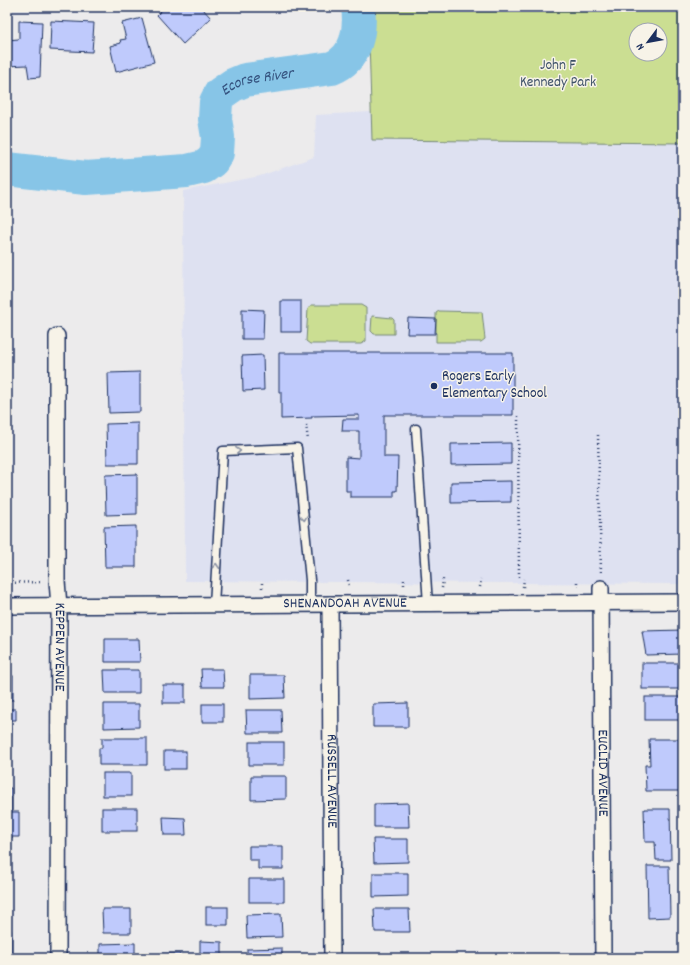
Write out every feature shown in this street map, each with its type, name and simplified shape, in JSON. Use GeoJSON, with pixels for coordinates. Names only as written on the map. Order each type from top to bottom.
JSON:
{"type":"FeatureCollection","features":[{"type":"Feature","properties":{"kind":"street","name":"KEPPEN AVENUE"},"geometry":{"type":"LineString","coordinates":[[57,336],[57,581],[59,606],[58,958]]}},
{"type":"Feature","properties":{"kind":"street","name":"EUCLID AVENUE"},"geometry":{"type":"LineString","coordinates":[[601,583],[603,958]]}},
{"type":"Feature","properties":{"kind":"street","name":"SHENANDOAH AVENUE"},"geometry":{"type":"LineString","coordinates":[[7,606],[601,604],[683,602]]}},
{"type":"Feature","properties":{"kind":"street","name":"RUSSELL AVENUE"},"geometry":{"type":"LineString","coordinates":[[330,604],[332,958]]}},
{"type":"Feature","properties":{"kind":"lane"},"geometry":{"type":"LineString","coordinates":[[416,429],[428,579],[428,604]]}},
{"type":"Feature","properties":{"kind":"lane"},"geometry":{"type":"LineString","coordinates":[[214,605],[223,451],[297,448],[310,580],[310,604]]}},
{"type":"Feature","properties":{"kind":"path"},"geometry":{"type":"LineString","coordinates":[[518,416],[519,579]]}},
{"type":"Feature","properties":{"kind":"path"},"geometry":{"type":"LineString","coordinates":[[598,435],[601,583]]}},
{"type":"Feature","properties":{"kind":"path"},"geometry":{"type":"LineString","coordinates":[[442,579],[442,589]]}},
{"type":"Feature","properties":{"kind":"path"},"geometry":{"type":"LineString","coordinates":[[480,588],[481,579]]}},
{"type":"Feature","properties":{"kind":"path"},"geometry":{"type":"LineString","coordinates":[[523,588],[524,579]]}},
{"type":"Feature","properties":{"kind":"path"},"geometry":{"type":"LineString","coordinates":[[577,579],[577,587]]}},
{"type":"Feature","properties":{"kind":"path"},"geometry":{"type":"LineString","coordinates":[[262,580],[262,591]]}},
{"type":"Feature","properties":{"kind":"path"},"geometry":{"type":"LineString","coordinates":[[348,580],[349,587]]}},
{"type":"Feature","properties":{"kind":"path"},"geometry":{"type":"LineString","coordinates":[[404,580],[404,588]]}},
{"type":"Feature","properties":{"kind":"path"},"geometry":{"type":"LineString","coordinates":[[7,583],[44,582]]}},
{"type":"Feature","properties":{"kind":"shaded area","name":"Rogers Early Elementary School"},"geometry":{"type":"Polygon","coordinates":[[[371,112],[373,140],[683,143],[683,584],[185,581],[183,191],[260,176],[314,157],[316,115],[371,112]]]}},
{"type":"Feature","properties":{"kind":"green space","name":"John F Kennedy Park"},"geometry":{"type":"Polygon","coordinates":[[[368,7],[683,7],[683,143],[372,140],[368,7]]]}},
{"type":"Feature","properties":{"kind":"green space"},"geometry":{"type":"Polygon","coordinates":[[[311,305],[361,305],[366,308],[366,341],[361,344],[310,344],[306,341],[308,309],[311,305]]]}},
{"type":"Feature","properties":{"kind":"green space"},"geometry":{"type":"Polygon","coordinates":[[[439,311],[482,312],[485,339],[481,342],[436,342],[436,313],[439,311]]]}},
{"type":"Feature","properties":{"kind":"green space"},"geometry":{"type":"Polygon","coordinates":[[[372,316],[392,318],[394,320],[394,334],[374,334],[371,331],[372,316]]]}},
{"type":"Feature","properties":{"kind":"building"},"geometry":{"type":"Polygon","coordinates":[[[165,7],[201,7],[211,18],[183,44],[157,15],[165,7]]]}},
{"type":"Feature","properties":{"kind":"building"},"geometry":{"type":"Polygon","coordinates":[[[142,18],[154,62],[116,72],[110,46],[121,43],[120,40],[126,39],[122,23],[142,18]]]}},
{"type":"Feature","properties":{"kind":"building"},"geometry":{"type":"Polygon","coordinates":[[[19,21],[42,22],[40,77],[29,78],[27,65],[7,66],[7,40],[19,39],[19,21]]]}},
{"type":"Feature","properties":{"kind":"building"},"geometry":{"type":"Polygon","coordinates":[[[51,21],[94,23],[92,52],[50,50],[51,21]]]}},
{"type":"Feature","properties":{"kind":"building"},"geometry":{"type":"Polygon","coordinates":[[[281,301],[301,301],[301,332],[281,332],[281,301]]]}},
{"type":"Feature","properties":{"kind":"building"},"geometry":{"type":"Polygon","coordinates":[[[242,309],[264,310],[263,339],[242,339],[242,309]]]}},
{"type":"Feature","properties":{"kind":"building"},"geometry":{"type":"Polygon","coordinates":[[[408,318],[436,319],[435,334],[407,334],[408,318]]]}},
{"type":"Feature","properties":{"kind":"building"},"geometry":{"type":"Polygon","coordinates":[[[279,353],[513,353],[513,415],[384,415],[384,457],[398,457],[397,491],[394,491],[394,497],[350,497],[350,491],[346,491],[346,457],[359,458],[359,431],[342,431],[343,419],[359,419],[359,415],[312,416],[312,418],[281,419],[279,353]]]}},
{"type":"Feature","properties":{"kind":"building"},"geometry":{"type":"Polygon","coordinates":[[[263,355],[264,390],[243,391],[242,356],[263,355]]]}},
{"type":"Feature","properties":{"kind":"building"},"geometry":{"type":"Polygon","coordinates":[[[140,372],[140,412],[109,413],[108,373],[140,372]]]}},
{"type":"Feature","properties":{"kind":"building"},"geometry":{"type":"Polygon","coordinates":[[[138,423],[138,464],[107,464],[106,424],[138,423]]]}},
{"type":"Feature","properties":{"kind":"building"},"geometry":{"type":"Polygon","coordinates":[[[511,443],[511,464],[451,465],[451,444],[511,443]]]}},
{"type":"Feature","properties":{"kind":"building"},"geometry":{"type":"Polygon","coordinates":[[[7,465],[9,465],[9,505],[7,505],[7,465]]]}},
{"type":"Feature","properties":{"kind":"building"},"geometry":{"type":"Polygon","coordinates":[[[137,474],[137,514],[106,515],[105,475],[137,474]]]}},
{"type":"Feature","properties":{"kind":"building"},"geometry":{"type":"Polygon","coordinates":[[[511,481],[511,502],[451,503],[451,482],[511,481]]]}},
{"type":"Feature","properties":{"kind":"building"},"geometry":{"type":"Polygon","coordinates":[[[7,522],[9,522],[9,563],[7,563],[7,522]]]}},
{"type":"Feature","properties":{"kind":"building"},"geometry":{"type":"Polygon","coordinates":[[[136,526],[136,567],[105,567],[104,527],[136,526]]]}},
{"type":"Feature","properties":{"kind":"building"},"geometry":{"type":"Polygon","coordinates":[[[683,630],[683,654],[646,655],[642,631],[683,630]]]}},
{"type":"Feature","properties":{"kind":"building"},"geometry":{"type":"Polygon","coordinates":[[[105,639],[139,639],[140,662],[105,662],[105,639]]]}},
{"type":"Feature","properties":{"kind":"building"},"geometry":{"type":"Polygon","coordinates":[[[642,663],[683,663],[683,689],[642,689],[642,663]]]}},
{"type":"Feature","properties":{"kind":"building"},"geometry":{"type":"Polygon","coordinates":[[[201,669],[223,669],[224,687],[202,687],[201,669]]]}},
{"type":"Feature","properties":{"kind":"building"},"geometry":{"type":"Polygon","coordinates":[[[104,670],[139,670],[139,693],[105,693],[104,670]]]}},
{"type":"Feature","properties":{"kind":"building"},"geometry":{"type":"Polygon","coordinates":[[[250,675],[284,675],[285,698],[250,699],[250,675]]]}},
{"type":"Feature","properties":{"kind":"building"},"geometry":{"type":"Polygon","coordinates":[[[7,676],[13,676],[13,700],[7,700],[7,676]]]}},
{"type":"Feature","properties":{"kind":"building"},"geometry":{"type":"Polygon","coordinates":[[[163,685],[185,685],[185,703],[163,703],[163,685]]]}},
{"type":"Feature","properties":{"kind":"building"},"geometry":{"type":"Polygon","coordinates":[[[645,697],[683,697],[683,720],[645,720],[645,697]]]}},
{"type":"Feature","properties":{"kind":"building"},"geometry":{"type":"Polygon","coordinates":[[[408,703],[408,727],[373,727],[373,704],[408,703]]]}},
{"type":"Feature","properties":{"kind":"building"},"geometry":{"type":"Polygon","coordinates":[[[104,704],[139,704],[139,727],[104,728],[104,704]]]}},
{"type":"Feature","properties":{"kind":"building"},"geometry":{"type":"Polygon","coordinates":[[[202,704],[223,704],[223,722],[202,722],[202,704]]]}},
{"type":"Feature","properties":{"kind":"building"},"geometry":{"type":"Polygon","coordinates":[[[7,709],[16,709],[16,720],[10,720],[11,736],[7,736],[7,709]]]}},
{"type":"Feature","properties":{"kind":"building"},"geometry":{"type":"Polygon","coordinates":[[[246,710],[281,710],[282,733],[247,733],[246,710]]]}},
{"type":"Feature","properties":{"kind":"building"},"geometry":{"type":"Polygon","coordinates":[[[102,738],[147,738],[147,765],[99,765],[99,748],[102,748],[102,738]]]}},
{"type":"Feature","properties":{"kind":"building"},"geometry":{"type":"Polygon","coordinates":[[[649,739],[679,739],[679,791],[646,791],[645,765],[650,765],[649,739]]]}},
{"type":"Feature","properties":{"kind":"building"},"geometry":{"type":"Polygon","coordinates":[[[249,742],[284,742],[284,765],[249,765],[249,742]]]}},
{"type":"Feature","properties":{"kind":"building"},"geometry":{"type":"Polygon","coordinates":[[[164,751],[186,751],[186,769],[164,769],[164,751]]]}},
{"type":"Feature","properties":{"kind":"building"},"geometry":{"type":"Polygon","coordinates":[[[103,773],[131,773],[131,796],[103,796],[103,773]]]}},
{"type":"Feature","properties":{"kind":"building"},"geometry":{"type":"Polygon","coordinates":[[[251,776],[286,776],[286,799],[251,800],[251,776]]]}},
{"type":"Feature","properties":{"kind":"building"},"geometry":{"type":"Polygon","coordinates":[[[7,788],[11,788],[11,812],[19,812],[19,837],[7,837],[7,788]]]}},
{"type":"Feature","properties":{"kind":"building"},"geometry":{"type":"Polygon","coordinates":[[[408,803],[409,827],[374,827],[374,804],[408,803]]]}},
{"type":"Feature","properties":{"kind":"building"},"geometry":{"type":"Polygon","coordinates":[[[102,808],[137,808],[137,831],[102,831],[102,808]]]}},
{"type":"Feature","properties":{"kind":"building"},"geometry":{"type":"Polygon","coordinates":[[[644,809],[670,809],[671,860],[656,860],[655,842],[645,842],[644,809]]]}},
{"type":"Feature","properties":{"kind":"building"},"geometry":{"type":"Polygon","coordinates":[[[163,817],[185,818],[186,835],[164,835],[163,817]]]}},
{"type":"Feature","properties":{"kind":"building"},"geometry":{"type":"Polygon","coordinates":[[[373,839],[408,839],[408,862],[374,863],[373,839]]]}},
{"type":"Feature","properties":{"kind":"building"},"geometry":{"type":"Polygon","coordinates":[[[249,846],[283,846],[283,869],[258,869],[258,860],[249,860],[249,846]]]}},
{"type":"Feature","properties":{"kind":"building"},"geometry":{"type":"Polygon","coordinates":[[[647,866],[669,866],[670,917],[648,918],[647,866]]]}},
{"type":"Feature","properties":{"kind":"building"},"geometry":{"type":"Polygon","coordinates":[[[373,873],[408,873],[408,896],[373,897],[373,873]]]}},
{"type":"Feature","properties":{"kind":"building"},"geometry":{"type":"Polygon","coordinates":[[[249,879],[284,879],[284,902],[249,902],[249,879]]]}},
{"type":"Feature","properties":{"kind":"building"},"geometry":{"type":"Polygon","coordinates":[[[206,907],[228,907],[228,925],[206,925],[206,907]]]}},
{"type":"Feature","properties":{"kind":"building"},"geometry":{"type":"Polygon","coordinates":[[[102,909],[131,909],[131,933],[103,933],[102,909]]]}},
{"type":"Feature","properties":{"kind":"building"},"geometry":{"type":"Polygon","coordinates":[[[374,909],[409,909],[410,932],[375,932],[374,909]]]}},
{"type":"Feature","properties":{"kind":"building"},"geometry":{"type":"Polygon","coordinates":[[[281,914],[282,937],[247,938],[246,915],[281,914]]]}},
{"type":"Feature","properties":{"kind":"building"},"geometry":{"type":"Polygon","coordinates":[[[7,931],[11,931],[11,958],[7,958],[7,931]]]}},
{"type":"Feature","properties":{"kind":"building"},"geometry":{"type":"Polygon","coordinates":[[[200,941],[222,942],[222,958],[200,958],[200,941]]]}},
{"type":"Feature","properties":{"kind":"building"},"geometry":{"type":"Polygon","coordinates":[[[135,943],[135,958],[100,958],[100,944],[135,943]]]}},
{"type":"Feature","properties":{"kind":"building"},"geometry":{"type":"Polygon","coordinates":[[[282,948],[282,958],[247,958],[247,949],[282,948]]]}},
{"type":"Feature","properties":{"kind":"building"},"geometry":{"type":"Polygon","coordinates":[[[158,954],[180,954],[180,958],[158,958],[158,954]]]}},
{"type":"Feature","properties":{"kind":"waterway","name":"Ecorse River"},"geometry":{"type":"LineString","coordinates":[[7,169],[86,178],[187,171],[204,167],[212,161],[217,153],[218,137],[215,119],[216,102],[220,94],[233,85],[245,80],[332,68],[340,63],[347,57],[356,42],[359,25],[358,7]]}},
{"type":"Feature","properties":{"kind":"place","name":"Rogers Early Elementary School"},"geometry":{"type":"Point","coordinates":[434,386]}}]}
